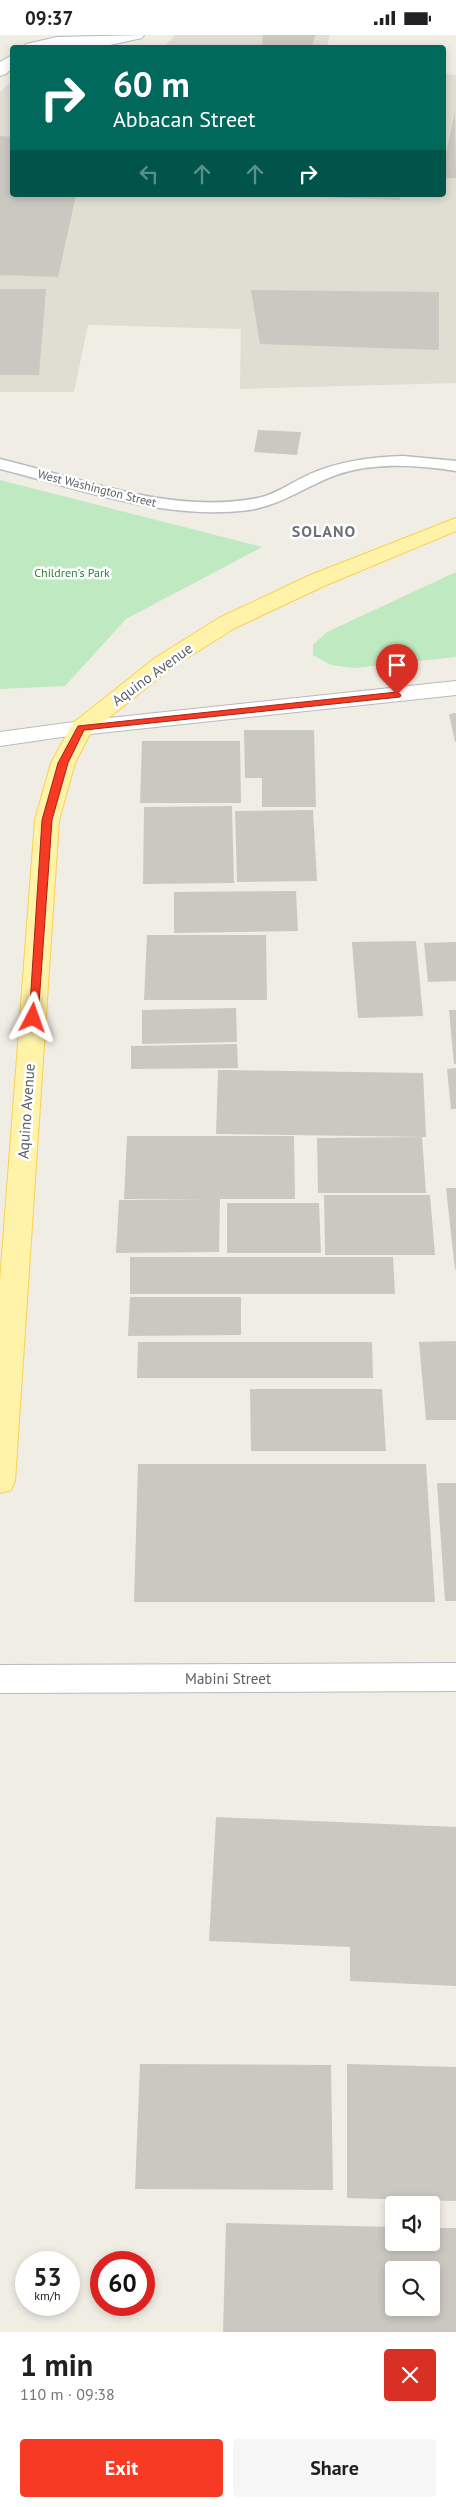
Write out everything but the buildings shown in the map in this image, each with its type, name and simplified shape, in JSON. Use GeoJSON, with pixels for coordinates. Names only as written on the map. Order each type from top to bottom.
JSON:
{"type":"FeatureCollection","features":[{"type":"Feature","properties":{"kind":"main road","name":"Aquino Avenue"},"geometry":{"type":"LineString","coordinates":[[0,1481],[47,820],[63,763],[81,728],[163,663],[227,623],[316,581],[456,523]]}},
{"type":"Feature","properties":{"kind":"street"},"geometry":{"type":"LineString","coordinates":[[42,45],[110,40],[136,35]]}},
{"type":"Feature","properties":{"kind":"street"},"geometry":{"type":"LineString","coordinates":[[0,71],[10,62]]}},
{"type":"Feature","properties":{"kind":"street"},"geometry":{"type":"LineString","coordinates":[[0,739],[81,728],[456,688]]}},
{"type":"Feature","properties":{"kind":"street","name":"Mabini Street"},"geometry":{"type":"LineString","coordinates":[[0,1679],[456,1677]]}},
{"type":"Feature","properties":{"kind":"lane","name":"West Washington Street"},"geometry":{"type":"LineString","coordinates":[[0,464],[143,501],[187,506],[234,507],[283,495],[316,477],[354,466],[407,461],[456,466]]}},
{"type":"Feature","properties":{"kind":"shaded area"},"geometry":{"type":"Polygon","coordinates":[[[175,35],[330,35],[328,45],[166,45],[175,35]]]}},
{"type":"Feature","properties":{"kind":"shaded area"},"geometry":{"type":"Polygon","coordinates":[[[446,74],[456,75],[456,383],[240,389],[241,329],[88,325],[74,392],[0,392],[0,92],[10,83],[10,197],[446,197],[446,74]]]}},
{"type":"Feature","properties":{"kind":"green space","name":"Children's Park"},"geometry":{"type":"Polygon","coordinates":[[[0,480],[262,547],[126,619],[65,686],[0,689],[0,480]]]}},
{"type":"Feature","properties":{"kind":"green space"},"geometry":{"type":"Polygon","coordinates":[[[456,572],[456,657],[354,668],[331,665],[313,655],[313,645],[327,632],[456,572]]]}},
{"type":"Feature","properties":{"kind":"district","name":"SOLANO"},"geometry":{"type":"Point","coordinates":[324,531]}},
{"type":"Feature","properties":{"kind":"route"},"geometry":{"type":"LineString","coordinates":[[33,1018],[47,820],[63,763],[81,728],[397,695]]}}]}
